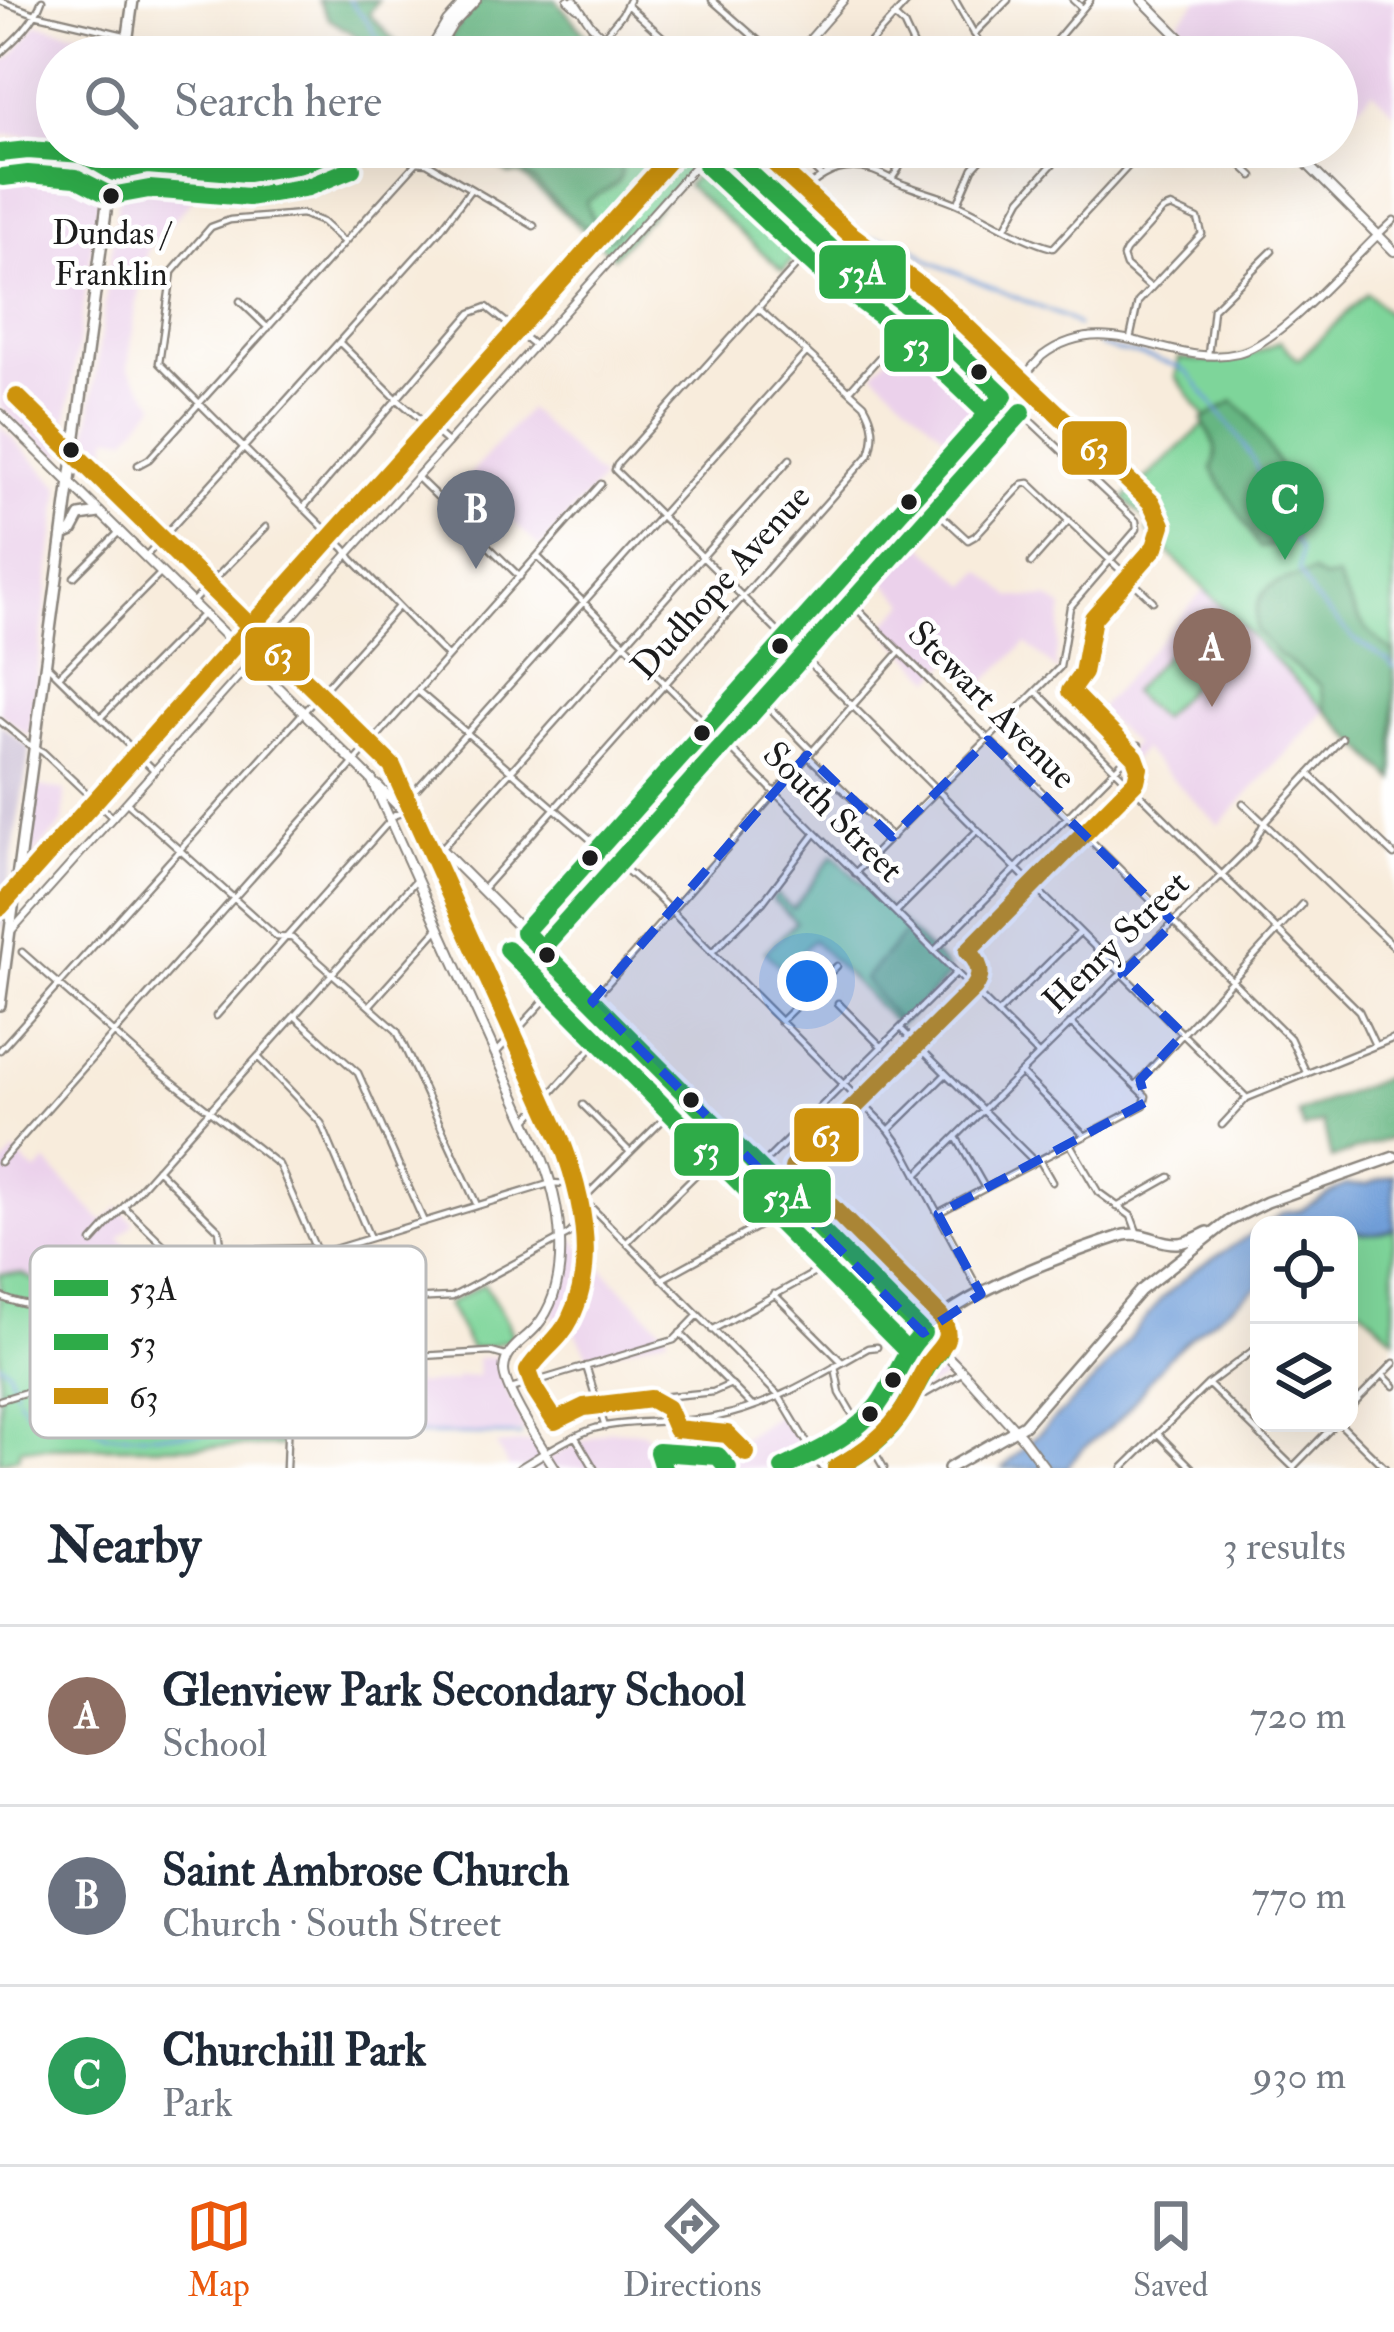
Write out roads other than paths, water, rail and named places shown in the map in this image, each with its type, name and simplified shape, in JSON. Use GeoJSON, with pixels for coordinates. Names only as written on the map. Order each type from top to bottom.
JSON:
{"type":"FeatureCollection","features":[{"type":"Feature","properties":{"kind":"main road"},"geometry":{"type":"LineString","coordinates":[[128,36],[133,0]]}},
{"type":"Feature","properties":{"kind":"main road"},"geometry":{"type":"LineString","coordinates":[[440,36],[447,22],[472,0]]}},
{"type":"Feature","properties":{"kind":"main road"},"geometry":{"type":"LineString","coordinates":[[1142,0],[1178,36]]}},
{"type":"Feature","properties":{"kind":"main road"},"geometry":{"type":"LineString","coordinates":[[0,149],[36,144]]}},
{"type":"Feature","properties":{"kind":"main road"},"geometry":{"type":"LineString","coordinates":[[0,149],[36,151]]}},
{"type":"Feature","properties":{"kind":"main road"},"geometry":{"type":"LineString","coordinates":[[103,168],[108,196]]}},
{"type":"Feature","properties":{"kind":"main road"},"geometry":{"type":"LineString","coordinates":[[106,168],[133,168]]}},
{"type":"Feature","properties":{"kind":"main road"},"geometry":{"type":"LineString","coordinates":[[174,168],[219,173],[279,168]]}},
{"type":"Feature","properties":{"kind":"main road"},"geometry":{"type":"LineString","coordinates":[[1311,168],[1394,251]]}},
{"type":"Feature","properties":{"kind":"main road"},"geometry":{"type":"LineString","coordinates":[[0,1006],[108,196],[113,178],[123,170]]}},
{"type":"Feature","properties":{"kind":"main road"},"geometry":{"type":"LineString","coordinates":[[0,414],[963,1372],[1045,1468]]}},
{"type":"Feature","properties":{"kind":"main road"},"geometry":{"type":"LineString","coordinates":[[63,535],[72,531],[82,515],[99,513]]}},
{"type":"Feature","properties":{"kind":"main road"},"geometry":{"type":"LineString","coordinates":[[372,780],[551,1184],[561,1238],[558,1274],[538,1325],[507,1357],[505,1378],[555,1468]]}},
{"type":"Feature","properties":{"kind":"main road"},"geometry":{"type":"LineString","coordinates":[[783,1468],[859,1425],[878,1406],[899,1362],[923,1333],[946,1313],[981,1294],[1124,1234],[1184,1243],[1267,1202],[1394,1157]]}},
{"type":"Feature","properties":{"kind":"main road"},"geometry":{"type":"LineString","coordinates":[[949,1468],[1034,1415],[1140,1292],[1229,1221]]}},
{"type":"Feature","properties":{"kind":"main road"},"geometry":{"type":"LineString","coordinates":[[1153,1238],[1176,1262]]}},
{"type":"Feature","properties":{"kind":"street"},"geometry":{"type":"LineString","coordinates":[[0,53],[42,0]]}},
{"type":"Feature","properties":{"kind":"street"},"geometry":{"type":"LineString","coordinates":[[712,0],[753,36]]}},
{"type":"Feature","properties":{"kind":"street"},"geometry":{"type":"LineString","coordinates":[[812,36],[844,0]]}},
{"type":"Feature","properties":{"kind":"street"},"geometry":{"type":"LineString","coordinates":[[876,36],[909,0]]}},
{"type":"Feature","properties":{"kind":"street"},"geometry":{"type":"LineString","coordinates":[[955,0],[974,34],[1008,0]]}},
{"type":"Feature","properties":{"kind":"street"},"geometry":{"type":"LineString","coordinates":[[1073,0],[1082,8]]}},
{"type":"Feature","properties":{"kind":"street"},"geometry":{"type":"LineString","coordinates":[[1058,36],[1090,0]]}},
{"type":"Feature","properties":{"kind":"street"},"geometry":{"type":"LineString","coordinates":[[0,1],[128,36]]}},
{"type":"Feature","properties":{"kind":"street"},"geometry":{"type":"LineString","coordinates":[[573,3],[602,36]]}},
{"type":"Feature","properties":{"kind":"street"},"geometry":{"type":"LineString","coordinates":[[604,36],[628,3],[663,36]]}},
{"type":"Feature","properties":{"kind":"street"},"geometry":{"type":"LineString","coordinates":[[894,16],[909,36]]}},
{"type":"Feature","properties":{"kind":"street"},"geometry":{"type":"LineString","coordinates":[[138,464],[149,459],[412,168]]}},
{"type":"Feature","properties":{"kind":"street"},"geometry":{"type":"LineString","coordinates":[[436,168],[534,226]]}},
{"type":"Feature","properties":{"kind":"street"},"geometry":{"type":"LineString","coordinates":[[0,943],[693,168]]}},
{"type":"Feature","properties":{"kind":"street"},"geometry":{"type":"LineString","coordinates":[[745,168],[871,281],[918,314],[1137,523],[1136,533],[1070,608],[1060,667],[855,873]]}},
{"type":"Feature","properties":{"kind":"street"},"geometry":{"type":"LineString","coordinates":[[813,168],[821,176]]}},
{"type":"Feature","properties":{"kind":"street"},"geometry":{"type":"LineString","coordinates":[[788,208],[821,176],[849,168]]}},
{"type":"Feature","properties":{"kind":"street"},"geometry":{"type":"LineString","coordinates":[[859,168],[957,203],[1053,248],[1127,168]]}},
{"type":"Feature","properties":{"kind":"street"},"geometry":{"type":"LineString","coordinates":[[891,179],[899,168]]}},
{"type":"Feature","properties":{"kind":"street"},"geometry":{"type":"LineString","coordinates":[[957,203],[973,168]]}},
{"type":"Feature","properties":{"kind":"street"},"geometry":{"type":"LineString","coordinates":[[1006,227],[1021,199],[1049,168]]}},
{"type":"Feature","properties":{"kind":"street"},"geometry":{"type":"LineString","coordinates":[[1244,168],[1252,176]]}},
{"type":"Feature","properties":{"kind":"street"},"geometry":{"type":"LineString","coordinates":[[145,557],[440,230],[471,188]]}},
{"type":"Feature","properties":{"kind":"street"},"geometry":{"type":"LineString","coordinates":[[1130,339],[1138,302],[1200,238],[1203,230],[1198,219],[1167,207],[1126,250],[1126,266],[1150,288]]}},
{"type":"Feature","properties":{"kind":"street"},"geometry":{"type":"LineString","coordinates":[[344,242],[322,222],[302,214],[215,224],[172,272],[158,358],[448,657]]}},
{"type":"Feature","properties":{"kind":"street"},"geometry":{"type":"LineString","coordinates":[[524,932],[1036,361],[1060,344],[1098,335],[1208,355],[1241,352],[1275,335],[1394,220]]}},
{"type":"Feature","properties":{"kind":"street"},"geometry":{"type":"LineString","coordinates":[[821,238],[616,465],[616,472],[1247,1098]]}},
{"type":"Feature","properties":{"kind":"street"},"geometry":{"type":"LineString","coordinates":[[1208,355],[1213,309],[1272,251]]}},
{"type":"Feature","properties":{"kind":"street"},"geometry":{"type":"LineString","coordinates":[[240,301],[268,328]]}},
{"type":"Feature","properties":{"kind":"street"},"geometry":{"type":"LineString","coordinates":[[303,508],[469,315],[487,308],[534,345]]}},
{"type":"Feature","properties":{"kind":"street","name":"Dudhope Avenue"},"geometry":{"type":"LineString","coordinates":[[482,890],[869,455],[874,437],[864,404],[758,308]]}},
{"type":"Feature","properties":{"kind":"street"},"geometry":{"type":"LineString","coordinates":[[850,390],[918,314]]}},
{"type":"Feature","properties":{"kind":"street"},"geometry":{"type":"LineString","coordinates":[[339,342],[448,443]]}},
{"type":"Feature","properties":{"kind":"street"},"geometry":{"type":"LineString","coordinates":[[405,802],[806,352]]}},
{"type":"Feature","properties":{"kind":"street"},"geometry":{"type":"LineString","coordinates":[[441,850],[790,459]]}},
{"type":"Feature","properties":{"kind":"street"},"geometry":{"type":"LineString","coordinates":[[417,478],[520,577]]}},
{"type":"Feature","properties":{"kind":"street"},"geometry":{"type":"LineString","coordinates":[[917,493],[968,540],[1029,483],[1153,601]]}},
{"type":"Feature","properties":{"kind":"street"},"geometry":{"type":"LineString","coordinates":[[0,1162],[601,484]]}},
{"type":"Feature","properties":{"kind":"street"},"geometry":{"type":"LineString","coordinates":[[1030,562],[1069,520]]}},
{"type":"Feature","properties":{"kind":"street"},"geometry":{"type":"LineString","coordinates":[[191,602],[266,527]]}},
{"type":"Feature","properties":{"kind":"street"},"geometry":{"type":"LineString","coordinates":[[74,577],[119,532]]}},
{"type":"Feature","properties":{"kind":"street","name":"South Street"},"geometry":{"type":"LineString","coordinates":[[538,556],[1039,1055]]}},
{"type":"Feature","properties":{"kind":"street"},"geometry":{"type":"LineString","coordinates":[[59,676],[161,573]]}},
{"type":"Feature","properties":{"kind":"street","name":"Stewart Avenue"},"geometry":{"type":"LineString","coordinates":[[834,586],[1290,1038],[1306,1072]]}},
{"type":"Feature","properties":{"kind":"street"},"geometry":{"type":"LineString","coordinates":[[0,1050],[398,606]]}},
{"type":"Feature","properties":{"kind":"street"},"geometry":{"type":"LineString","coordinates":[[101,717],[203,614]]}},
{"type":"Feature","properties":{"kind":"street"},"geometry":{"type":"LineString","coordinates":[[592,1001],[900,652]]}},
{"type":"Feature","properties":{"kind":"street"},"geometry":{"type":"LineString","coordinates":[[46,665],[155,771]]}},
{"type":"Feature","properties":{"kind":"street"},"geometry":{"type":"LineString","coordinates":[[746,684],[892,837]]}},
{"type":"Feature","properties":{"kind":"street"},"geometry":{"type":"LineString","coordinates":[[418,691],[671,911],[890,1130],[981,1294]]}},
{"type":"Feature","properties":{"kind":"street"},"geometry":{"type":"LineString","coordinates":[[1036,691],[1359,1012],[1376,1046]]}},
{"type":"Feature","properties":{"kind":"street"},"geometry":{"type":"LineString","coordinates":[[0,721],[43,752],[112,818]]}},
{"type":"Feature","properties":{"kind":"street","name":"Henry Street"},"geometry":{"type":"LineString","coordinates":[[917,1175],[1253,844],[1264,824],[1342,738]]}},
{"type":"Feature","properties":{"kind":"street"},"geometry":{"type":"LineString","coordinates":[[934,951],[1139,746]]}},
{"type":"Feature","properties":{"kind":"street"},"geometry":{"type":"LineString","coordinates":[[1309,774],[1394,855]]}},
{"type":"Feature","properties":{"kind":"street"},"geometry":{"type":"LineString","coordinates":[[1243,802],[1394,947]]}},
{"type":"Feature","properties":{"kind":"street"},"geometry":{"type":"LineString","coordinates":[[127,803],[277,937],[292,938],[397,1031],[477,1204]]}},
{"type":"Feature","properties":{"kind":"street"},"geometry":{"type":"LineString","coordinates":[[216,1016],[398,813],[405,814]]}},
{"type":"Feature","properties":{"kind":"street"},"geometry":{"type":"LineString","coordinates":[[896,913],[978,830]]}},
{"type":"Feature","properties":{"kind":"street"},"geometry":{"type":"LineString","coordinates":[[712,952],[763,902],[815,834]]}},
{"type":"Feature","properties":{"kind":"street"},"geometry":{"type":"LineString","coordinates":[[92,1242],[416,880]]}},
{"type":"Feature","properties":{"kind":"street"},"geometry":{"type":"LineString","coordinates":[[1135,1086],[1302,904]]}},
{"type":"Feature","properties":{"kind":"street"},"geometry":{"type":"LineString","coordinates":[[370,1005],[438,929]]}},
{"type":"Feature","properties":{"kind":"street"},"geometry":{"type":"LineString","coordinates":[[998,1014],[1080,932]]}},
{"type":"Feature","properties":{"kind":"street"},"geometry":{"type":"LineString","coordinates":[[22,952],[279,1166],[315,1246]]}},
{"type":"Feature","properties":{"kind":"street"},"geometry":{"type":"LineString","coordinates":[[781,1022],[836,966]]}},
{"type":"Feature","properties":{"kind":"street"},"geometry":{"type":"LineString","coordinates":[[759,1168],[956,973]]}},
{"type":"Feature","properties":{"kind":"street"},"geometry":{"type":"LineString","coordinates":[[495,1055],[567,976]]}},
{"type":"Feature","properties":{"kind":"street"},"geometry":{"type":"LineString","coordinates":[[838,1003],[882,1047]]}},
{"type":"Feature","properties":{"kind":"street"},"geometry":{"type":"LineString","coordinates":[[295,1015],[358,1073],[424,1222]]}},
{"type":"Feature","properties":{"kind":"street"},"geometry":{"type":"LineString","coordinates":[[526,1121],[614,1022]]}},
{"type":"Feature","properties":{"kind":"street"},"geometry":{"type":"LineString","coordinates":[[938,1214],[1144,1105],[1146,1096],[1071,1023]]}},
{"type":"Feature","properties":{"kind":"street"},"geometry":{"type":"LineString","coordinates":[[901,1029],[1037,1161],[1052,1182]]}},
{"type":"Feature","properties":{"kind":"street"},"geometry":{"type":"LineString","coordinates":[[1222,1125],[1247,1098],[1394,1038]]}},
{"type":"Feature","properties":{"kind":"street"},"geometry":{"type":"LineString","coordinates":[[258,1057],[321,1123],[370,1238]]}},
{"type":"Feature","properties":{"kind":"street"},"geometry":{"type":"LineString","coordinates":[[1021,1072],[1085,1136]]}},
{"type":"Feature","properties":{"kind":"street"},"geometry":{"type":"LineString","coordinates":[[890,1130],[946,1074]]}},
{"type":"Feature","properties":{"kind":"street"},"geometry":{"type":"LineString","coordinates":[[584,1199],[687,1096]]}},
{"type":"Feature","properties":{"kind":"street"},"geometry":{"type":"LineString","coordinates":[[583,1105],[630,1152]]}},
{"type":"Feature","properties":{"kind":"street"},"geometry":{"type":"LineString","coordinates":[[956,1137],[985,1189]]}},
{"type":"Feature","properties":{"kind":"street"},"geometry":{"type":"LineString","coordinates":[[627,1243],[731,1140]]}},
{"type":"Feature","properties":{"kind":"street"},"geometry":{"type":"LineString","coordinates":[[1070,1144],[1098,1192],[1131,1216],[1137,1233]]}},
{"type":"Feature","properties":{"kind":"street"},"geometry":{"type":"LineString","coordinates":[[157,1169],[217,1227],[222,1246]]}},
{"type":"Feature","properties":{"kind":"street"},"geometry":{"type":"LineString","coordinates":[[1117,1207],[1170,1177]]}},
{"type":"Feature","properties":{"kind":"street"},"geometry":{"type":"LineString","coordinates":[[337,1246],[551,1184],[568,1184],[779,1396],[822,1468]]}},
{"type":"Feature","properties":{"kind":"street"},"geometry":{"type":"LineString","coordinates":[[123,1207],[163,1246]]}},
{"type":"Feature","properties":{"kind":"street"},"geometry":{"type":"LineString","coordinates":[[426,1300],[448,1299],[569,1234],[593,1209]]}},
{"type":"Feature","properties":{"kind":"street"},"geometry":{"type":"LineString","coordinates":[[662,1279],[782,1214]]}},
{"type":"Feature","properties":{"kind":"street"},"geometry":{"type":"LineString","coordinates":[[712,1330],[846,1255]]}},
{"type":"Feature","properties":{"kind":"street"},"geometry":{"type":"LineString","coordinates":[[774,1294],[839,1364],[840,1394],[884,1468]]}},
{"type":"Feature","properties":{"kind":"street"},"geometry":{"type":"LineString","coordinates":[[0,1296],[30,1306]]}},
{"type":"Feature","properties":{"kind":"street"},"geometry":{"type":"LineString","coordinates":[[509,1390],[674,1340],[698,1315]]}},
{"type":"Feature","properties":{"kind":"street"},"geometry":{"type":"LineString","coordinates":[[680,1333],[753,1406]]}},
{"type":"Feature","properties":{"kind":"street"},"geometry":{"type":"LineString","coordinates":[[520,1468],[575,1436],[605,1427],[701,1419],[753,1406],[877,1347]]}},
{"type":"Feature","properties":{"kind":"street"},"geometry":{"type":"LineString","coordinates":[[426,1357],[491,1352],[507,1357]]}},
{"type":"Feature","properties":{"kind":"street"},"geometry":{"type":"LineString","coordinates":[[1123,1468],[1208,1384],[1250,1353]]}},
{"type":"Feature","properties":{"kind":"street"},"geometry":{"type":"LineString","coordinates":[[1358,1400],[1394,1363]]}},
{"type":"Feature","properties":{"kind":"street"},"geometry":{"type":"LineString","coordinates":[[586,1366],[605,1427]]}},
{"type":"Feature","properties":{"kind":"street"},"geometry":{"type":"LineString","coordinates":[[878,1406],[892,1412],[963,1372]]}},
{"type":"Feature","properties":{"kind":"street"},"geometry":{"type":"LineString","coordinates":[[1383,1375],[1394,1386]]}},
{"type":"Feature","properties":{"kind":"street"},"geometry":{"type":"LineString","coordinates":[[598,1403],[713,1392],[731,1384]]}},
{"type":"Feature","properties":{"kind":"street"},"geometry":{"type":"LineString","coordinates":[[1208,1384],[1294,1467],[1328,1432]]}},
{"type":"Feature","properties":{"kind":"street"},"geometry":{"type":"LineString","coordinates":[[0,1400],[30,1391]]}},
{"type":"Feature","properties":{"kind":"street"},"geometry":{"type":"LineString","coordinates":[[1347,1432],[1385,1468]]}},
{"type":"Feature","properties":{"kind":"street"},"geometry":{"type":"LineString","coordinates":[[1158,1433],[1192,1468]]}},
{"type":"Feature","properties":{"kind":"street"},"geometry":{"type":"LineString","coordinates":[[575,1436],[594,1468]]}},
{"type":"Feature","properties":{"kind":"street"},"geometry":{"type":"LineString","coordinates":[[286,1468],[287,1438]]}},
{"type":"Feature","properties":{"kind":"water"},"geometry":{"type":"Polygon","coordinates":[[[1394,1175],[1394,1228],[1358,1231],[1358,1216],[1278,1216],[1301,1210],[1345,1185],[1368,1184],[1394,1175]]]}},
{"type":"Feature","properties":{"kind":"water"},"geometry":{"type":"Polygon","coordinates":[[[1250,1235],[1250,1293],[1179,1347],[1123,1416],[1067,1468],[1003,1468],[1101,1374],[1160,1300],[1192,1272],[1250,1235]]]}},
{"type":"Feature","properties":{"kind":"waterway"},"geometry":{"type":"LineString","coordinates":[[349,0],[376,36]]}},
{"type":"Feature","properties":{"kind":"waterway"},"geometry":{"type":"LineString","coordinates":[[707,168],[786,232],[803,235]]}},
{"type":"Feature","properties":{"kind":"waterway"},"geometry":{"type":"LineString","coordinates":[[835,236],[904,241],[931,262],[1078,326]]}},
{"type":"Feature","properties":{"kind":"waterway"},"geometry":{"type":"LineString","coordinates":[[1099,345],[1179,367],[1190,375],[1253,460],[1300,550],[1299,571],[1313,597],[1354,639],[1394,668]]}},
{"type":"Feature","properties":{"kind":"waterway"},"geometry":{"type":"LineString","coordinates":[[0,1363],[8,1369],[16,1392]]}},
{"type":"Feature","properties":{"kind":"waterway"},"geometry":{"type":"LineString","coordinates":[[18,1398],[30,1411]]}},
{"type":"Feature","properties":{"kind":"waterway"},"geometry":{"type":"LineString","coordinates":[[426,1434],[521,1435]]}},
{"type":"Feature","properties":{"kind":"place","name":"Dundas / Franklin"},"geometry":{"type":"Point","coordinates":[111,196]}},
{"type":"Feature","properties":{"kind":"place","name":"Churchill Park"},"geometry":{"type":"Point","coordinates":[1285,560]}},
{"type":"Feature","properties":{"kind":"place","name":"Saint Ambrose Church"},"geometry":{"type":"Point","coordinates":[476,569]}},
{"type":"Feature","properties":{"kind":"place","name":"Glenview Park Secondary School"},"geometry":{"type":"Point","coordinates":[1212,707]}}]}
